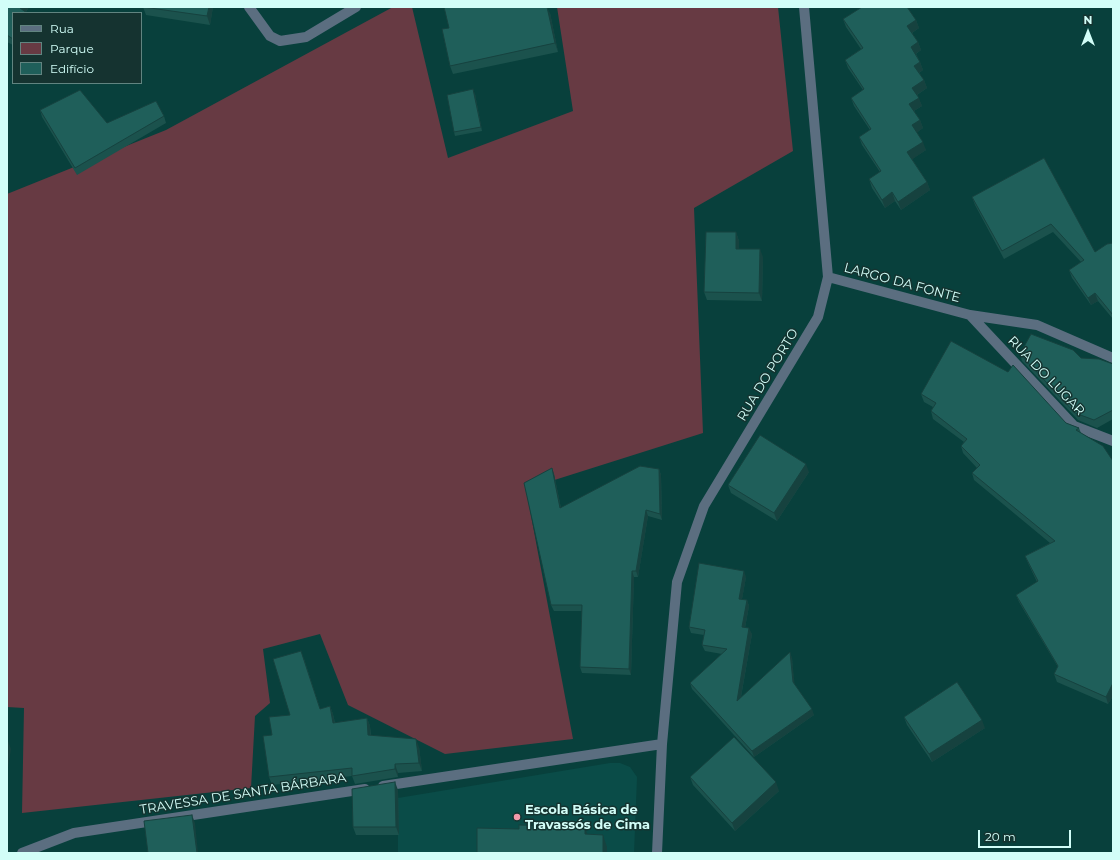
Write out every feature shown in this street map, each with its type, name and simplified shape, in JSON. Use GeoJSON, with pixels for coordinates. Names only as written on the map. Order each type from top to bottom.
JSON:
{"type":"FeatureCollection","features":[{"type":"Feature","properties":{"kind":"street"},"geometry":{"type":"LineString","coordinates":[[249,7],[270,36],[280,41],[306,37],[356,7]]}},
{"type":"Feature","properties":{"kind":"street","name":"RUA DO PORTO"},"geometry":{"type":"LineString","coordinates":[[657,853],[662,744],[677,582],[702,513],[712,492],[818,317],[828,277],[804,7]]}},
{"type":"Feature","properties":{"kind":"street","name":"LARGO DA FONTE"},"geometry":{"type":"LineString","coordinates":[[828,277],[970,315],[1037,325],[1113,358]]}},
{"type":"Feature","properties":{"kind":"street","name":"RUA DO LUGAR"},"geometry":{"type":"LineString","coordinates":[[970,315],[1074,426],[1113,441]]}},
{"type":"Feature","properties":{"kind":"street","name":"TRAVESSA DE SANTA BÁRBARA"},"geometry":{"type":"LineString","coordinates":[[22,853],[74,833],[662,744]]}},
{"type":"Feature","properties":{"kind":"shaded area","name":"Escola Básica de Travassós de Cima"},"geometry":{"type":"Polygon","coordinates":[[[610,763],[620,763],[630,767],[637,777],[634,853],[398,853],[398,798],[610,763]]]}},
{"type":"Feature","properties":{"kind":"green space"},"geometry":{"type":"Polygon","coordinates":[[[393,7],[412,7],[448,158],[573,111],[557,7],[778,7],[793,151],[694,208],[703,433],[526,489],[573,739],[445,754],[348,705],[320,634],[263,649],[270,703],[255,716],[251,788],[22,813],[24,708],[7,707],[7,194],[166,130],[393,7]]]}},
{"type":"Feature","properties":{"kind":"building"},"geometry":{"type":"Polygon","coordinates":[[[7,7],[21,7],[20,8],[26,12],[12,12],[12,38],[7,35],[7,7]]]}},
{"type":"Feature","properties":{"kind":"building"},"geometry":{"type":"Polygon","coordinates":[[[143,7],[209,7],[207,16],[143,7]]]}},
{"type":"Feature","properties":{"kind":"building"},"geometry":{"type":"Polygon","coordinates":[[[444,7],[547,7],[555,43],[450,66],[442,29],[449,28],[444,7]]]}},
{"type":"Feature","properties":{"kind":"building"},"geometry":{"type":"Polygon","coordinates":[[[862,7],[907,7],[916,20],[907,26],[918,42],[911,47],[920,62],[914,66],[924,80],[912,88],[919,98],[909,104],[920,120],[912,125],[923,142],[907,152],[927,182],[898,202],[892,192],[882,200],[869,179],[881,171],[859,137],[871,129],[851,98],[864,89],[845,60],[863,48],[843,19],[862,7]]]}},
{"type":"Feature","properties":{"kind":"building"},"geometry":{"type":"Polygon","coordinates":[[[473,89],[481,127],[454,132],[447,95],[473,89]]]}},
{"type":"Feature","properties":{"kind":"building"},"geometry":{"type":"Polygon","coordinates":[[[80,90],[107,123],[156,101],[164,116],[75,168],[40,110],[80,90]]]}},
{"type":"Feature","properties":{"kind":"building"},"geometry":{"type":"Polygon","coordinates":[[[1044,158],[1095,252],[1107,244],[1113,243],[1113,315],[1095,293],[1088,298],[1069,270],[1084,260],[1051,224],[1002,251],[972,197],[1044,158]]]}},
{"type":"Feature","properties":{"kind":"building"},"geometry":{"type":"Polygon","coordinates":[[[706,232],[736,232],[736,249],[760,249],[759,293],[704,292],[706,232]]]}},
{"type":"Feature","properties":{"kind":"building"},"geometry":{"type":"Polygon","coordinates":[[[1031,334],[1073,350],[1081,358],[1099,359],[1113,364],[1113,410],[1094,420],[1075,413],[1020,354],[1031,334]]]}},
{"type":"Feature","properties":{"kind":"building"},"geometry":{"type":"Polygon","coordinates":[[[951,341],[1008,372],[1013,365],[1066,423],[1079,428],[1076,430],[1103,446],[1113,461],[1113,683],[1106,697],[1054,674],[1058,666],[1016,595],[1038,581],[1025,556],[1055,541],[972,473],[980,465],[961,446],[967,439],[931,411],[936,403],[921,394],[951,341]]]}},
{"type":"Feature","properties":{"kind":"building"},"geometry":{"type":"Polygon","coordinates":[[[760,435],[806,464],[774,513],[728,485],[760,435]]]}},
{"type":"Feature","properties":{"kind":"building"},"geometry":{"type":"Polygon","coordinates":[[[640,466],[659,469],[660,514],[646,510],[636,571],[632,571],[629,669],[580,667],[582,605],[551,605],[524,483],[552,468],[560,508],[640,466]]]}},
{"type":"Feature","properties":{"kind":"building"},"geometry":{"type":"Polygon","coordinates":[[[699,563],[744,571],[739,599],[747,600],[742,627],[749,628],[737,701],[790,652],[793,682],[812,709],[752,751],[690,683],[727,649],[702,645],[705,630],[689,627],[699,563]]]}},
{"type":"Feature","properties":{"kind":"building"},"geometry":{"type":"Polygon","coordinates":[[[301,651],[320,709],[330,706],[333,723],[367,718],[368,735],[416,739],[419,763],[395,764],[395,769],[352,776],[352,768],[269,777],[263,736],[272,735],[269,717],[290,715],[273,659],[301,651]]]}},
{"type":"Feature","properties":{"kind":"building"},"geometry":{"type":"Polygon","coordinates":[[[957,682],[982,720],[929,754],[904,717],[957,682]]]}},
{"type":"Feature","properties":{"kind":"building"},"geometry":{"type":"Polygon","coordinates":[[[734,737],[776,782],[732,823],[690,777],[734,737]]]}},
{"type":"Feature","properties":{"kind":"building"},"geometry":{"type":"Polygon","coordinates":[[[395,782],[396,827],[353,827],[352,789],[395,782]]]}},
{"type":"Feature","properties":{"kind":"building"},"geometry":{"type":"Polygon","coordinates":[[[192,815],[197,853],[148,853],[144,821],[192,815]]]}},
{"type":"Feature","properties":{"kind":"building"},"geometry":{"type":"Polygon","coordinates":[[[519,825],[585,827],[585,834],[603,835],[603,853],[477,853],[477,828],[519,829],[519,825]]]}},
{"type":"Feature","properties":{"kind":"place","name":"Escola Básica de Travassós de Cima"},"geometry":{"type":"Point","coordinates":[517,817]}}]}
